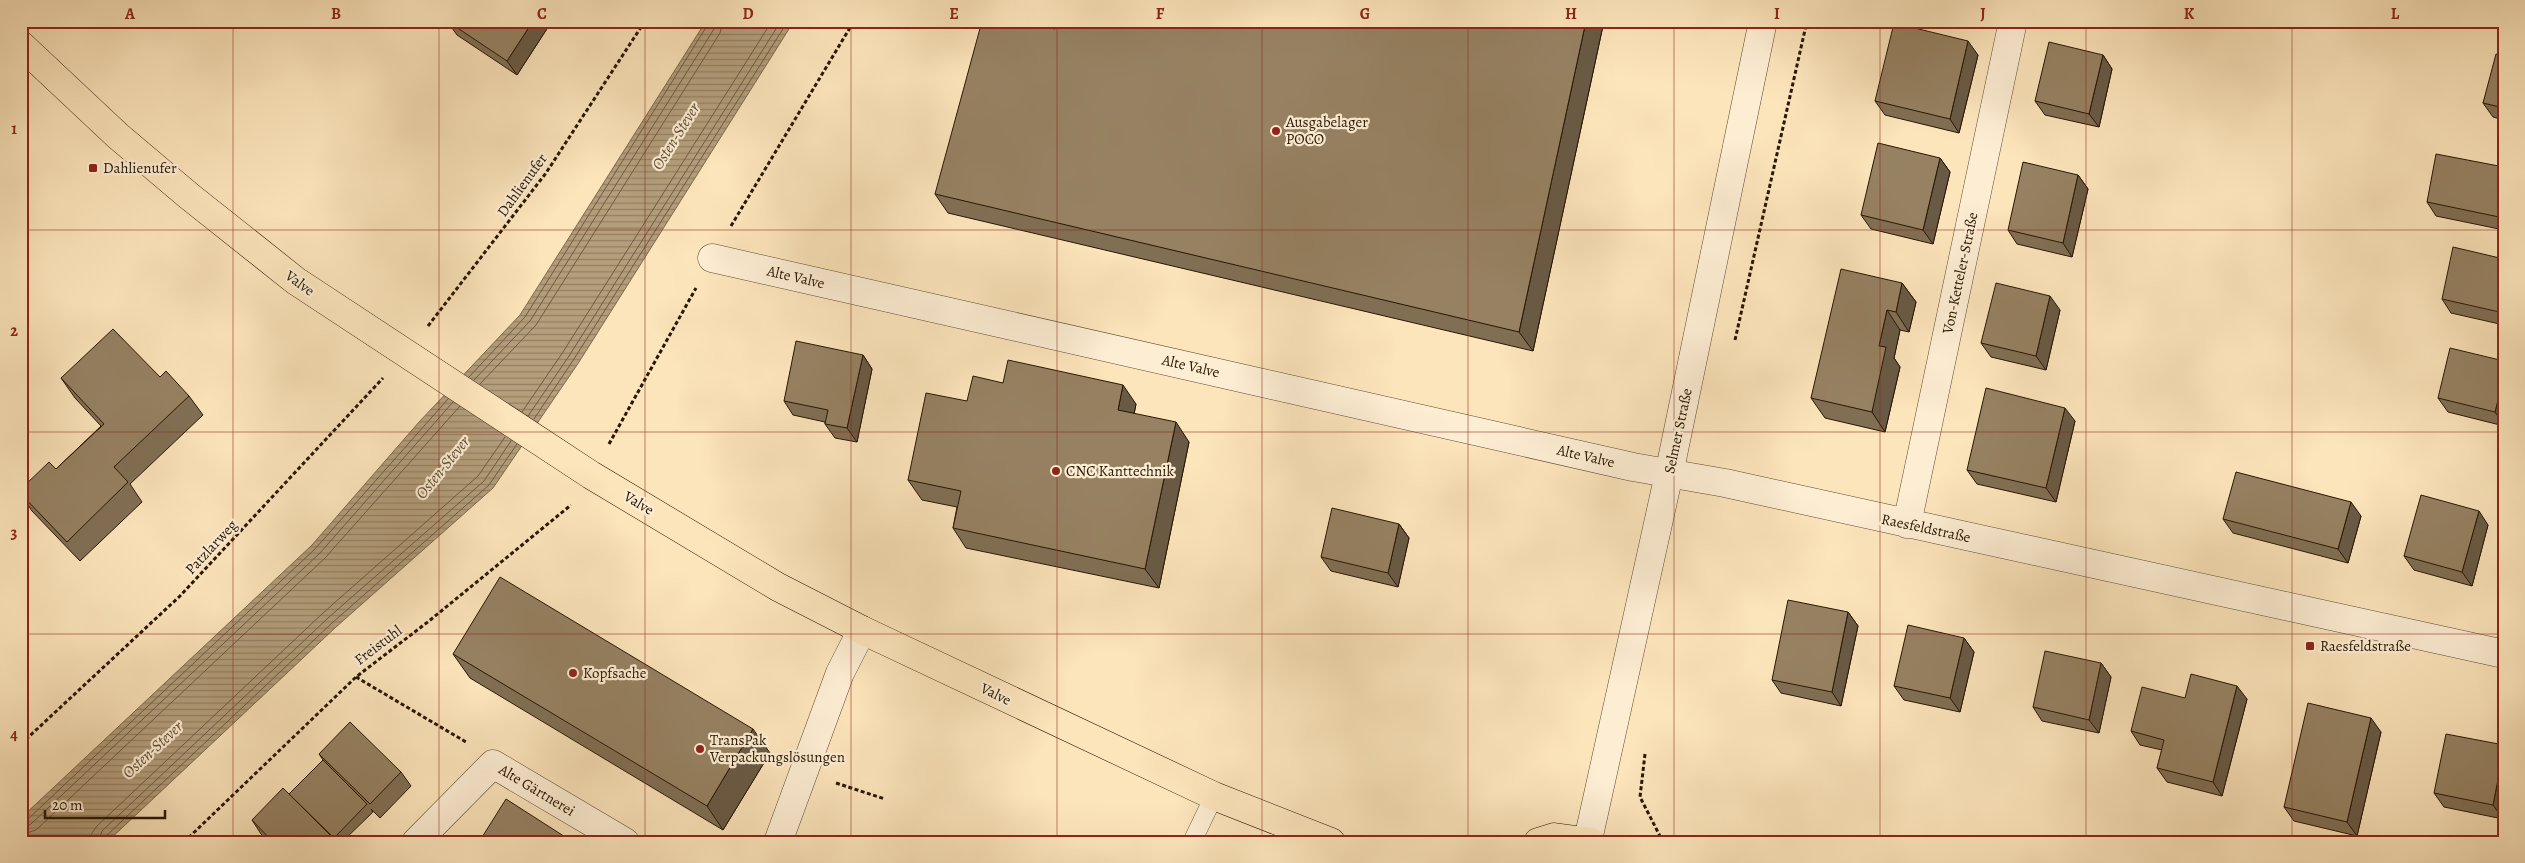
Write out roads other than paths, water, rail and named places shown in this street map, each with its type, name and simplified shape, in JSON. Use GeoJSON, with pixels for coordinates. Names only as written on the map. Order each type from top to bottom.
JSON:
{"type":"FeatureCollection","features":[{"type":"Feature","properties":{"kind":"main road","name":"Valve"},"geometry":{"type":"LineString","coordinates":[[21,45],[118,136],[210,213],[296,281],[591,474],[778,587],[862,630],[1214,796],[1331,842]]}},
{"type":"Feature","properties":{"kind":"main road"},"geometry":{"type":"LineString","coordinates":[[1538,842],[1554,837],[1590,841]]}},
{"type":"Feature","properties":{"kind":"street","name":"Selmer Straße"},"geometry":{"type":"LineString","coordinates":[[1590,841],[1670,474],[1763,21]]}},
{"type":"Feature","properties":{"kind":"street","name":"Von-Ketteler-Straße"},"geometry":{"type":"LineString","coordinates":[[1907,524],[2013,21]]}},
{"type":"Feature","properties":{"kind":"street","name":"Alte Valve"},"geometry":{"type":"LineString","coordinates":[[712,258],[1670,474]]}},
{"type":"Feature","properties":{"kind":"street","name":"Raesfeldstraße"},"geometry":{"type":"LineString","coordinates":[[1670,474],[1724,483],[2504,654]]}},
{"type":"Feature","properties":{"kind":"street"},"geometry":{"type":"LineString","coordinates":[[778,842],[840,673],[862,630]]}},
{"type":"Feature","properties":{"kind":"street","name":"Alte Gärtnerei"},"geometry":{"type":"LineString","coordinates":[[416,842],[493,764],[624,842]]}},
{"type":"Feature","properties":{"kind":"lane"},"geometry":{"type":"LineString","coordinates":[[1192,842],[1214,796]]}},
{"type":"Feature","properties":{"kind":"water","name":"Osten-Stever"},"geometry":{"type":"Polygon","coordinates":[[[706,21],[794,21],[579,362],[493,488],[336,627],[107,842],[21,842],[21,818],[312,545],[419,422],[520,315],[706,21]]]}},
{"type":"Feature","properties":{"kind":"place","name":"Ausgabelager POCO"},"geometry":{"type":"Point","coordinates":[1276,131]}},
{"type":"Feature","properties":{"kind":"place","name":"Dahlienufer"},"geometry":{"type":"Point","coordinates":[93,168]}},
{"type":"Feature","properties":{"kind":"place","name":"CNC Kanttechnik"},"geometry":{"type":"Point","coordinates":[1056,471]}},
{"type":"Feature","properties":{"kind":"place","name":"Raesfeldstraße"},"geometry":{"type":"Point","coordinates":[2310,646]}},
{"type":"Feature","properties":{"kind":"place","name":"Kopfsache"},"geometry":{"type":"Point","coordinates":[573,673]}},
{"type":"Feature","properties":{"kind":"place","name":"TransPak Verpackungslösungen"},"geometry":{"type":"Point","coordinates":[700,749]}}]}
